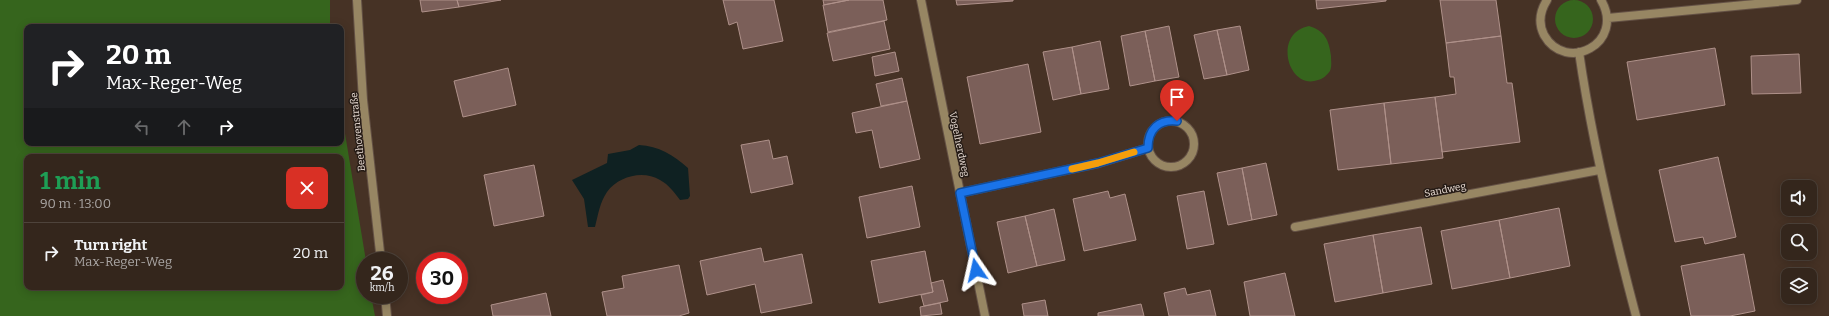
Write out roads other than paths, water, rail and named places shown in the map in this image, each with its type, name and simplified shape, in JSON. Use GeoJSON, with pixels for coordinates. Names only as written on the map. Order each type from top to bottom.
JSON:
{"type":"FeatureCollection","features":[{"type":"Feature","properties":{"kind":"street","name":"Beethovenstraße"},"geometry":{"type":"LineString","coordinates":[[357,0],[363,100],[380,252]]}},
{"type":"Feature","properties":{"kind":"street","name":"Vogelherdweg"},"geometry":{"type":"LineString","coordinates":[[921,0],[985,316]]}},
{"type":"Feature","properties":{"kind":"street"},"geometry":{"type":"LineString","coordinates":[[1547,0],[1540,18],[1542,30],[1548,40],[1556,48],[1567,52],[1579,52],[1594,47],[1605,34],[1608,18],[1606,7],[1602,0]]}},
{"type":"Feature","properties":{"kind":"street"},"geometry":{"type":"LineString","coordinates":[[1608,18],[1797,0]]}},
{"type":"Feature","properties":{"kind":"street"},"geometry":{"type":"LineString","coordinates":[[1579,52],[1599,170],[1635,316]]}},
{"type":"Feature","properties":{"kind":"street"},"geometry":{"type":"LineString","coordinates":[[1169,120],[1184,124],[1190,130],[1193,137],[1194,145],[1189,158],[1176,166],[1161,165],[1150,155],[1148,148],[1150,132],[1162,122],[1169,120]]}},
{"type":"Feature","properties":{"kind":"street"},"geometry":{"type":"LineString","coordinates":[[960,193],[1098,163],[1148,148]]}},
{"type":"Feature","properties":{"kind":"street","name":"Sandweg"},"geometry":{"type":"LineString","coordinates":[[1294,227],[1599,170]]}},
{"type":"Feature","properties":{"kind":"street"},"geometry":{"type":"LineString","coordinates":[[386,304],[387,316]]}}]}
